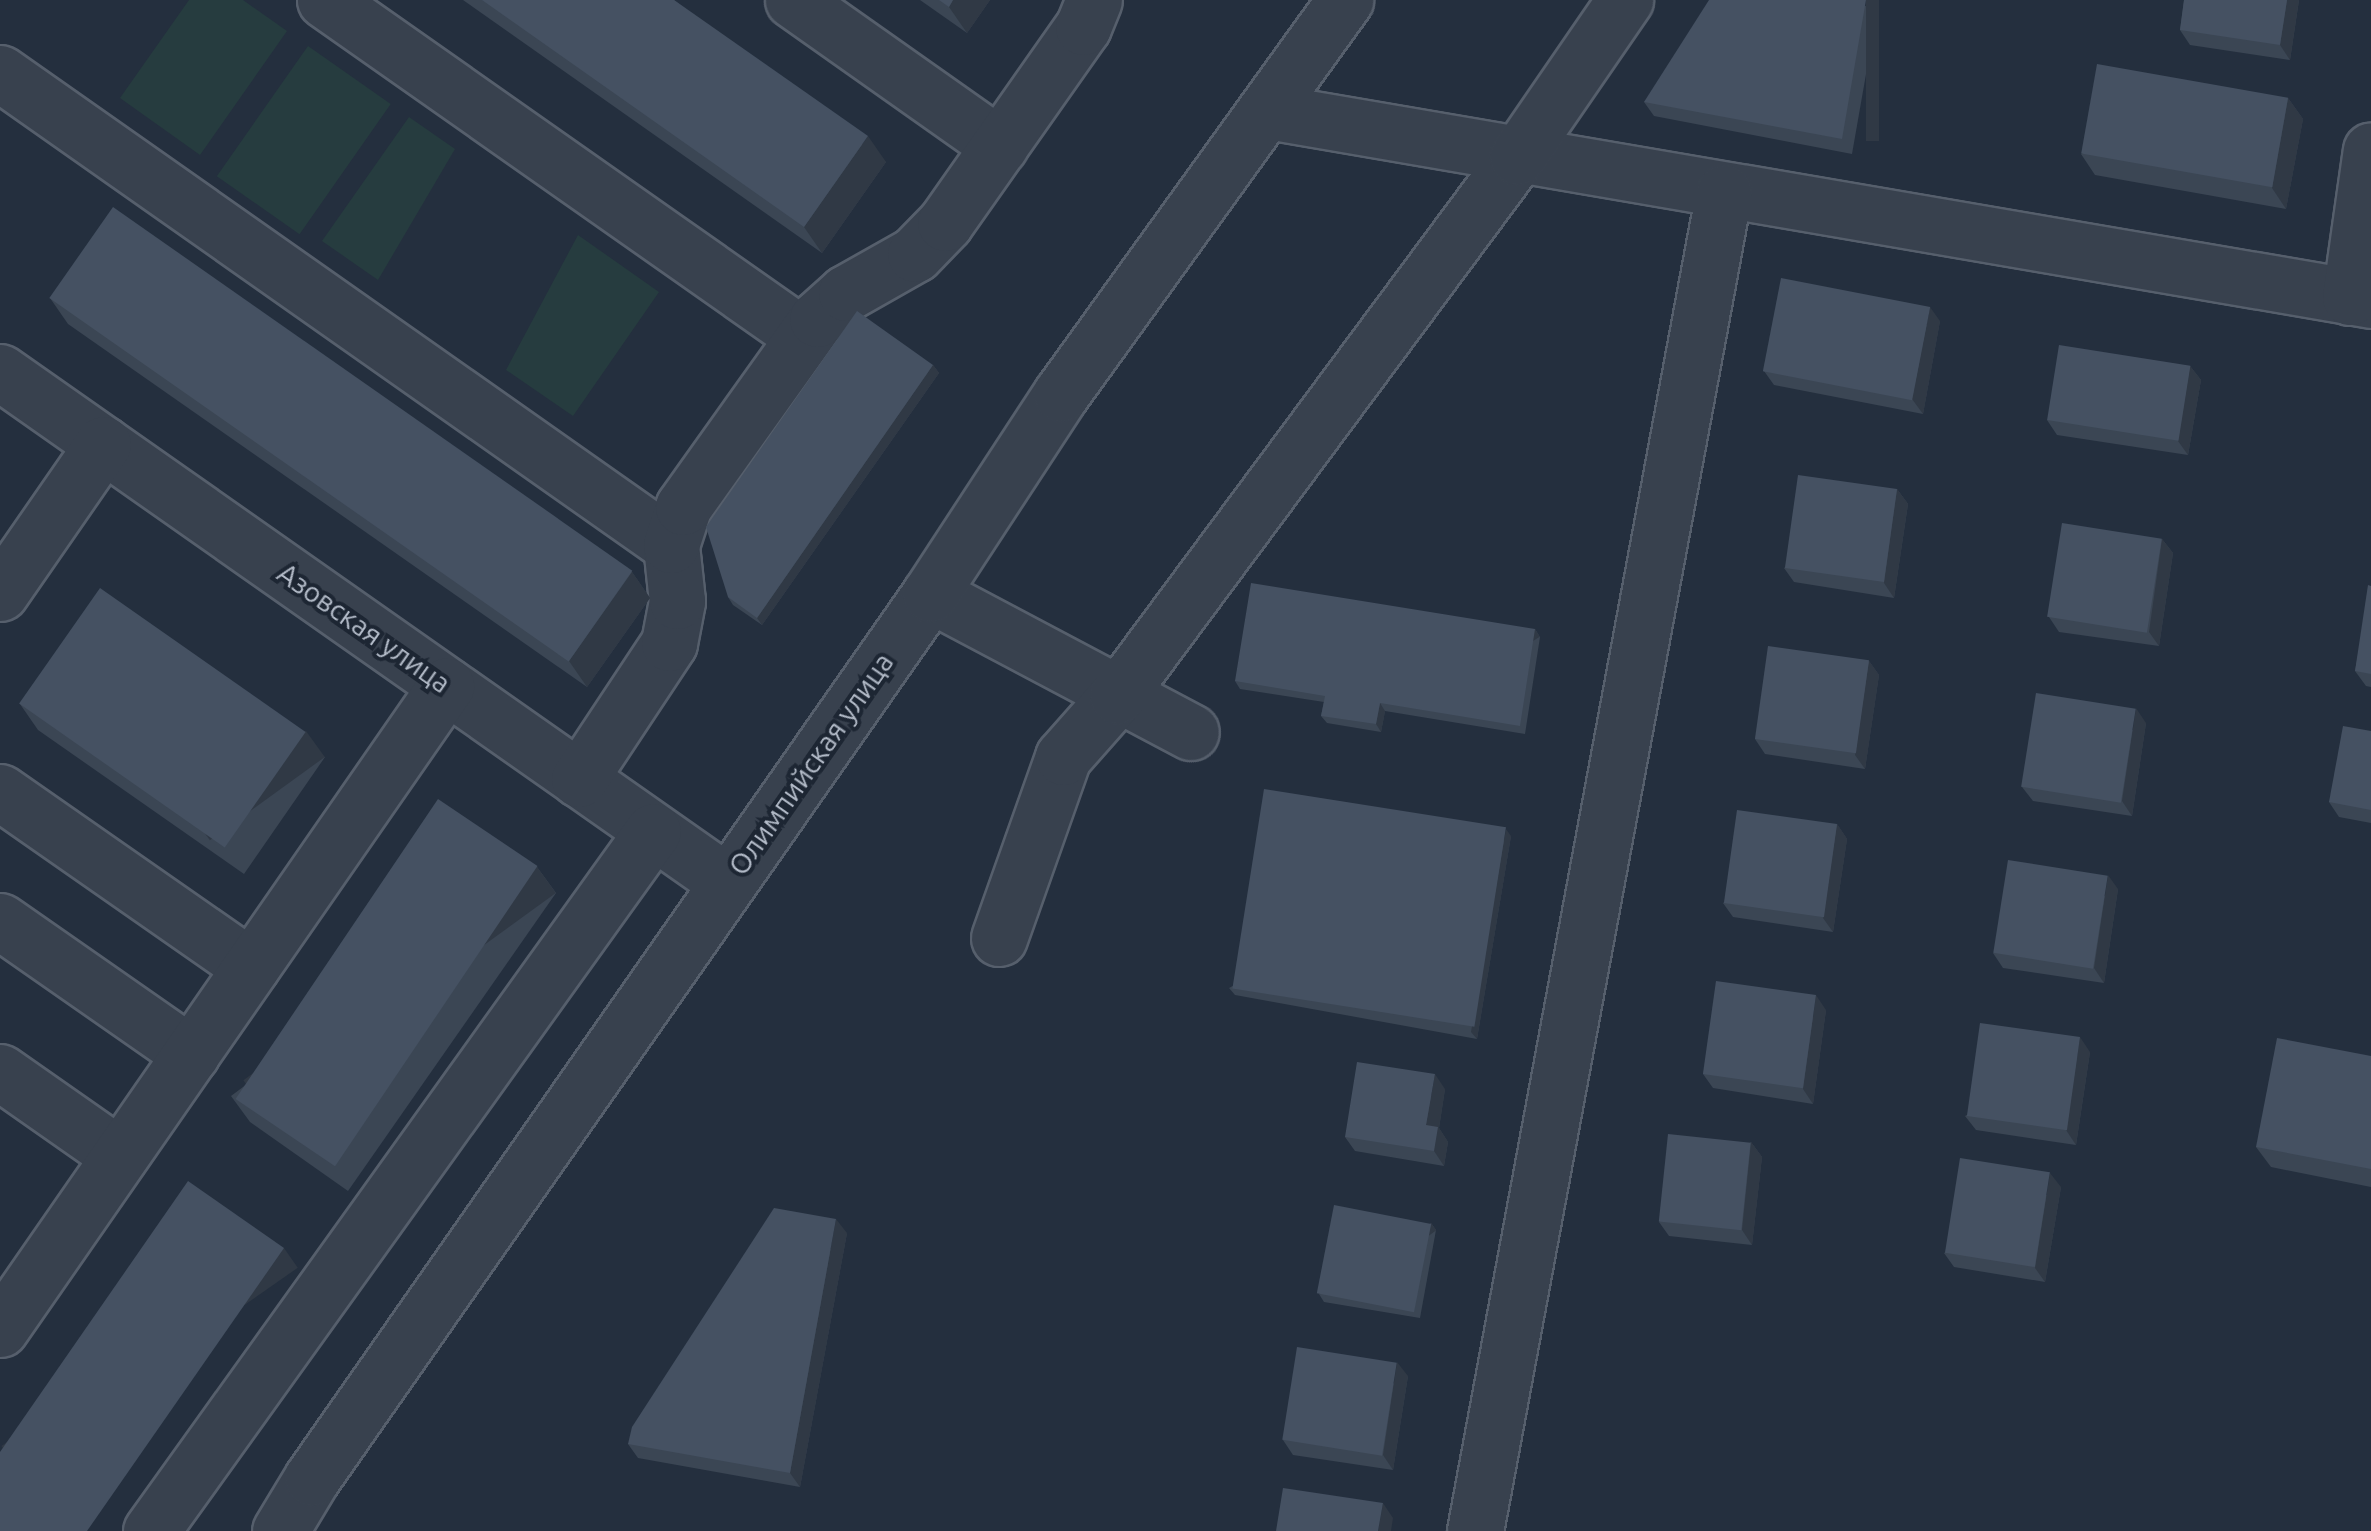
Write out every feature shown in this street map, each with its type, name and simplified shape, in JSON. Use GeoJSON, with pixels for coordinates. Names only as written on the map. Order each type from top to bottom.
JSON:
{"type":"FeatureCollection","features":[{"type":"Feature","properties":{"kind":"street"},"geometry":{"type":"LineString","coordinates":[[325,0],[803,336]]}},
{"type":"Feature","properties":{"kind":"street"},"geometry":{"type":"LineString","coordinates":[[793,0],[1000,146]]}},
{"type":"Feature","properties":{"kind":"street"},"geometry":{"type":"LineString","coordinates":[[578,778],[669,643],[676,600],[670,545],[683,506],[803,336],[831,304],[929,242],[1083,27],[1094,0]]}},
{"type":"Feature","properties":{"kind":"street","name":"Олимпийская улица"},"geometry":{"type":"LineString","coordinates":[[280,1531],[312,1478],[930,594],[1061,394],[1345,0]]}},
{"type":"Feature","properties":{"kind":"street"},"geometry":{"type":"LineString","coordinates":[[999,938],[1063,757],[1117,696],[1517,157],[1625,0]]}},
{"type":"Feature","properties":{"kind":"street"},"geometry":{"type":"LineString","coordinates":[[0,73],[670,545]]}},
{"type":"Feature","properties":{"kind":"street"},"geometry":{"type":"LineString","coordinates":[[1267,111],[1517,157],[2360,298],[2371,150]]}},
{"type":"Feature","properties":{"kind":"street"},"geometry":{"type":"LineString","coordinates":[[1475,1531],[1724,192]]}},
{"type":"Feature","properties":{"kind":"street","name":"Азовская улица"},"geometry":{"type":"LineString","coordinates":[[0,372],[728,884]]}},
{"type":"Feature","properties":{"kind":"street"},"geometry":{"type":"LineString","coordinates":[[0,593],[103,444]]}},
{"type":"Feature","properties":{"kind":"street"},"geometry":{"type":"LineString","coordinates":[[930,594],[1191,732]]}},
{"type":"Feature","properties":{"kind":"street"},"geometry":{"type":"LineString","coordinates":[[8,1300],[120,1156],[446,686]]}},
{"type":"Feature","properties":{"kind":"street"},"geometry":{"type":"LineString","coordinates":[[0,792],[251,967]]}},
{"type":"Feature","properties":{"kind":"street"},"geometry":{"type":"LineString","coordinates":[[151,1531],[653,831]]}},
{"type":"Feature","properties":{"kind":"street"},"geometry":{"type":"LineString","coordinates":[[0,921],[191,1054]]}},
{"type":"Feature","properties":{"kind":"street"},"geometry":{"type":"LineString","coordinates":[[0,1072],[120,1156]]}},
{"type":"Feature","properties":{"kind":"green space"},"geometry":{"type":"Polygon","coordinates":[[[189,0],[243,0],[287,31],[200,155],[120,98],[189,0]]]}},
{"type":"Feature","properties":{"kind":"green space"},"geometry":{"type":"Polygon","coordinates":[[[308,46],[391,104],[300,234],[217,176],[308,46]]]}},
{"type":"Feature","properties":{"kind":"green space"},"geometry":{"type":"Polygon","coordinates":[[[409,117],[455,149],[378,280],[322,241],[409,117]]]}},
{"type":"Feature","properties":{"kind":"green space"},"geometry":{"type":"Polygon","coordinates":[[[578,235],[659,292],[573,416],[506,370],[578,235]]]}},
{"type":"Feature","properties":{"kind":"building"},"geometry":{"type":"Polygon","coordinates":[[[482,0],[674,0],[868,136],[804,227],[482,0]]]}},
{"type":"Feature","properties":{"kind":"building"},"geometry":{"type":"Polygon","coordinates":[[[1709,0],[1866,0],[1842,139],[1644,102],[1709,0]]]}},
{"type":"Feature","properties":{"kind":"building"},"geometry":{"type":"Polygon","coordinates":[[[2184,0],[2287,0],[2280,45],[2180,30],[2184,0]]]}},
{"type":"Feature","properties":{"kind":"building"},"geometry":{"type":"Polygon","coordinates":[[[2097,64],[2288,98],[2272,187],[2081,154],[2097,64]]]}},
{"type":"Feature","properties":{"kind":"building"},"geometry":{"type":"Polygon","coordinates":[[[113,207],[632,571],[569,662],[49,298],[113,207]]]}},
{"type":"Feature","properties":{"kind":"building"},"geometry":{"type":"Polygon","coordinates":[[[1781,278],[1930,307],[1912,400],[1763,371],[1781,278]]]}},
{"type":"Feature","properties":{"kind":"building"},"geometry":{"type":"Polygon","coordinates":[[[857,311],[933,365],[757,618],[728,597],[706,527],[857,311]]]}},
{"type":"Feature","properties":{"kind":"building"},"geometry":{"type":"Polygon","coordinates":[[[2059,345],[2190,366],[2178,441],[2047,420],[2059,345]]]}},
{"type":"Feature","properties":{"kind":"building"},"geometry":{"type":"Polygon","coordinates":[[[1798,475],[1897,489],[1884,582],[1785,568],[1798,475]]]}},
{"type":"Feature","properties":{"kind":"building"},"geometry":{"type":"Polygon","coordinates":[[[2062,523],[2162,539],[2147,633],[2047,617],[2062,523]]]}},
{"type":"Feature","properties":{"kind":"building"},"geometry":{"type":"Polygon","coordinates":[[[1251,583],[1535,629],[1520,726],[1380,703],[1376,724],[1321,716],[1325,696],[1235,681],[1251,583]]]}},
{"type":"Feature","properties":{"kind":"building"},"geometry":{"type":"Polygon","coordinates":[[[2368,585],[2371,586],[2371,674],[2355,671],[2368,585]]]}},
{"type":"Feature","properties":{"kind":"building"},"geometry":{"type":"Polygon","coordinates":[[[100,588],[306,732],[225,847],[19,704],[100,588]]]}},
{"type":"Feature","properties":{"kind":"building"},"geometry":{"type":"Polygon","coordinates":[[[1768,646],[1869,660],[1856,753],[1755,739],[1768,646]]]}},
{"type":"Feature","properties":{"kind":"building"},"geometry":{"type":"Polygon","coordinates":[[[2036,693],[2136,709],[2121,803],[2021,787],[2036,693]]]}},
{"type":"Feature","properties":{"kind":"building"},"geometry":{"type":"Polygon","coordinates":[[[2343,726],[2371,731],[2371,810],[2329,802],[2343,726]]]}},
{"type":"Feature","properties":{"kind":"building"},"geometry":{"type":"Polygon","coordinates":[[[1264,789],[1506,827],[1474,1027],[1232,989],[1264,789]]]}},
{"type":"Feature","properties":{"kind":"building"},"geometry":{"type":"Polygon","coordinates":[[[438,799],[537,866],[335,1166],[236,1099],[438,799]]]}},
{"type":"Feature","properties":{"kind":"building"},"geometry":{"type":"Polygon","coordinates":[[[1737,810],[1837,824],[1824,917],[1724,903],[1737,810]]]}},
{"type":"Feature","properties":{"kind":"building"},"geometry":{"type":"Polygon","coordinates":[[[2008,860],[2108,876],[2093,969],[1993,953],[2008,860]]]}},
{"type":"Feature","properties":{"kind":"building"},"geometry":{"type":"Polygon","coordinates":[[[1716,981],[1816,995],[1803,1088],[1703,1074],[1716,981]]]}},
{"type":"Feature","properties":{"kind":"building"},"geometry":{"type":"Polygon","coordinates":[[[1980,1023],[2080,1037],[2067,1130],[1967,1116],[1980,1023]]]}},
{"type":"Feature","properties":{"kind":"building"},"geometry":{"type":"Polygon","coordinates":[[[2277,1038],[2371,1056],[2371,1169],[2256,1147],[2277,1038]]]}},
{"type":"Feature","properties":{"kind":"building"},"geometry":{"type":"Polygon","coordinates":[[[1357,1062],[1435,1074],[1426,1125],[1438,1127],[1434,1151],[1345,1137],[1357,1062]]]}},
{"type":"Feature","properties":{"kind":"building"},"geometry":{"type":"Polygon","coordinates":[[[1668,1134],[1751,1143],[1741,1230],[1659,1222],[1668,1134]]]}},
{"type":"Feature","properties":{"kind":"building"},"geometry":{"type":"Polygon","coordinates":[[[1960,1158],[2050,1172],[2035,1267],[1945,1253],[1960,1158]]]}},
{"type":"Feature","properties":{"kind":"building"},"geometry":{"type":"Polygon","coordinates":[[[188,1181],[284,1248],[87,1531],[0,1531],[0,1452],[188,1181]]]}},
{"type":"Feature","properties":{"kind":"building"},"geometry":{"type":"Polygon","coordinates":[[[1334,1205],[1431,1224],[1414,1312],[1317,1293],[1334,1205]]]}},
{"type":"Feature","properties":{"kind":"building"},"geometry":{"type":"Polygon","coordinates":[[[774,1208],[836,1219],[790,1473],[628,1444],[632,1427],[774,1208]]]}},
{"type":"Feature","properties":{"kind":"building"},"geometry":{"type":"Polygon","coordinates":[[[1297,1347],[1397,1363],[1382,1456],[1282,1440],[1297,1347]]]}},
{"type":"Feature","properties":{"kind":"building"},"geometry":{"type":"Polygon","coordinates":[[[1283,1488],[1383,1503],[1378,1531],[1276,1531],[1283,1488]]]}}]}
